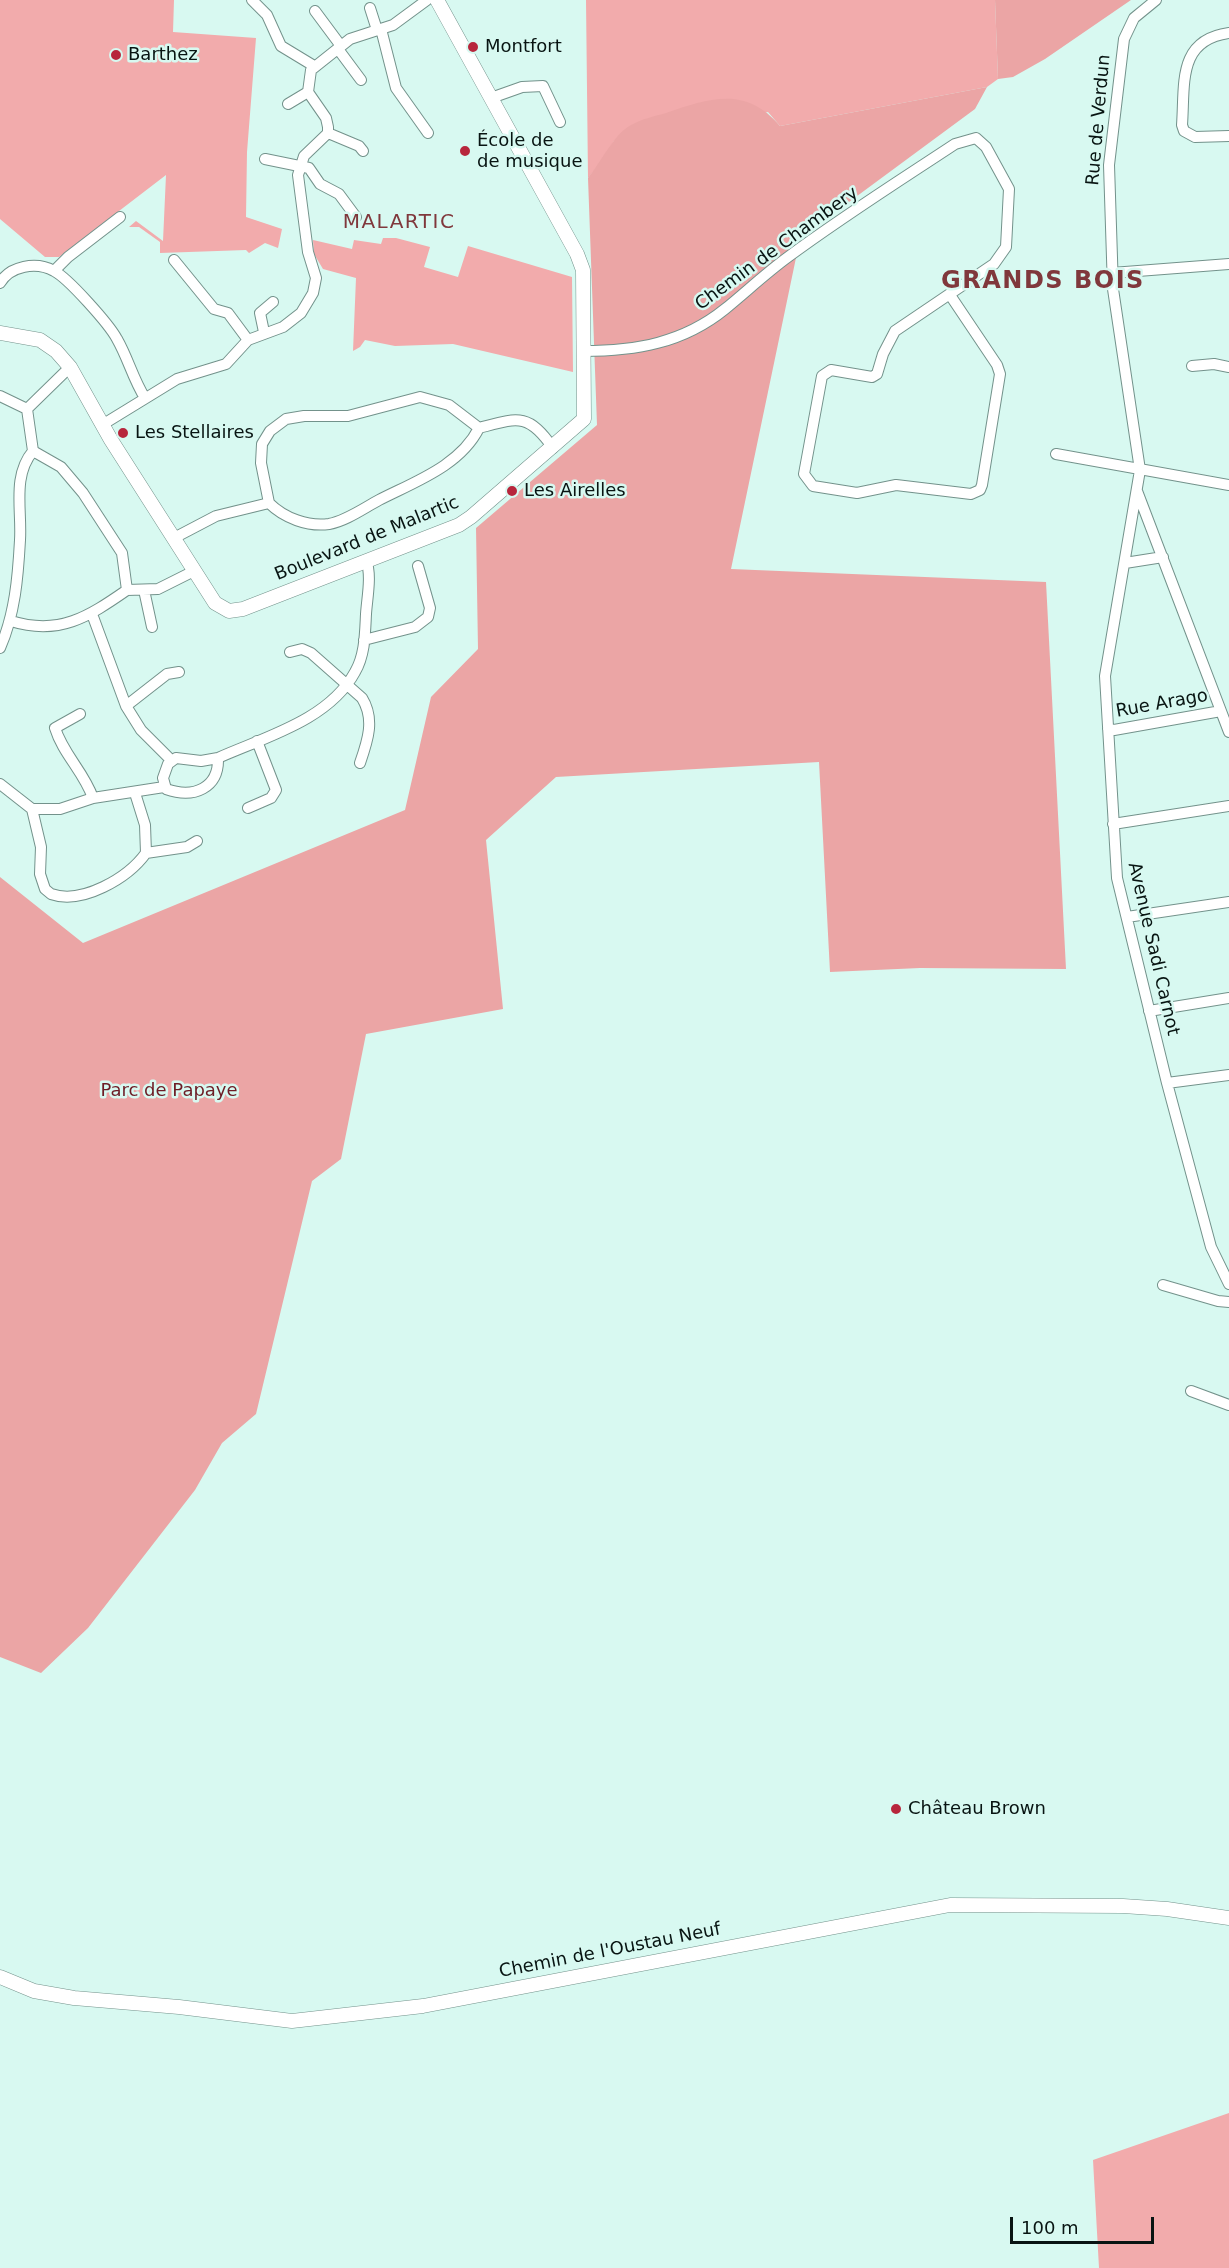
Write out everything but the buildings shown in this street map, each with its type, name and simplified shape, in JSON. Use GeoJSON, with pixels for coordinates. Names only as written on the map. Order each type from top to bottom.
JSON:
{"type":"FeatureCollection","features":[{"type":"Feature","properties":{"kind":"street"},"geometry":{"type":"LineString","coordinates":[[252,0],[267,15],[281,46],[314,66]]}},
{"type":"Feature","properties":{"kind":"street"},"geometry":{"type":"LineString","coordinates":[[328,133],[326,118],[308,92],[309,76],[314,66],[358,35],[393,25],[427,0]]}},
{"type":"Feature","properties":{"kind":"street","name":"Boulevard de Malartic"},"geometry":{"type":"LineString","coordinates":[[0,333],[40,340],[51,345],[70,368],[102,425],[194,571],[215,603],[229,611],[243,609],[465,521],[553,448],[584,418],[582,264],[437,0]]}},
{"type":"Feature","properties":{"kind":"street","name":"Rue de Verdun"},"geometry":{"type":"LineString","coordinates":[[1140,470],[1112,273],[1109,165],[1122,47],[1126,31],[1134,18],[1156,0]]}},
{"type":"Feature","properties":{"kind":"street"},"geometry":{"type":"LineString","coordinates":[[370,8],[379,29],[396,88],[428,134]]}},
{"type":"Feature","properties":{"kind":"street"},"geometry":{"type":"LineString","coordinates":[[315,11],[362,80]]}},
{"type":"Feature","properties":{"kind":"street"},"geometry":{"type":"LineString","coordinates":[[1229,33],[1210,38],[1191,53],[1186,68],[1182,125],[1184,131],[1195,137],[1229,136]]}},
{"type":"Feature","properties":{"kind":"street"},"geometry":{"type":"LineString","coordinates":[[491,98],[522,87],[543,86],[560,122]]}},
{"type":"Feature","properties":{"kind":"street"},"geometry":{"type":"LineString","coordinates":[[288,104],[308,92]]}},
{"type":"Feature","properties":{"kind":"street"},"geometry":{"type":"LineString","coordinates":[[328,133],[359,146],[363,151]]}},
{"type":"Feature","properties":{"kind":"street"},"geometry":{"type":"LineString","coordinates":[[102,425],[145,398],[195,372],[226,364],[248,340],[294,320],[301,313],[315,286],[306,243],[298,175],[299,165],[310,148],[328,133]]}},
{"type":"Feature","properties":{"kind":"street","name":"Chemin de Chambery"},"geometry":{"type":"LineString","coordinates":[[584,351],[649,347],[693,330],[724,310],[787,257],[955,144],[976,138],[986,147],[1009,189],[1008,236],[1006,247],[998,261],[950,295]]}},
{"type":"Feature","properties":{"kind":"street"},"geometry":{"type":"LineString","coordinates":[[265,159],[309,168],[320,184],[339,194],[356,217]]}},
{"type":"Feature","properties":{"kind":"street"},"geometry":{"type":"LineString","coordinates":[[54,271],[68,257],[120,217]]}},
{"type":"Feature","properties":{"kind":"street"},"geometry":{"type":"LineString","coordinates":[[174,260],[214,309],[228,314],[248,340]]}},
{"type":"Feature","properties":{"kind":"street"},"geometry":{"type":"LineString","coordinates":[[1112,273],[1229,264]]}},
{"type":"Feature","properties":{"kind":"street"},"geometry":{"type":"LineString","coordinates":[[0,283],[12,271],[23,267],[39,266],[54,271],[109,326],[145,398]]}},
{"type":"Feature","properties":{"kind":"street"},"geometry":{"type":"LineString","coordinates":[[950,295],[997,365],[1000,374],[980,490],[965,494],[896,485],[857,493],[809,484],[804,474],[822,376],[831,370],[872,377],[877,374],[883,354],[895,331],[950,295]]}},
{"type":"Feature","properties":{"kind":"street"},"geometry":{"type":"LineString","coordinates":[[264,332],[260,312],[273,302]]}},
{"type":"Feature","properties":{"kind":"street"},"geometry":{"type":"LineString","coordinates":[[1192,366],[1214,364],[1229,367]]}},
{"type":"Feature","properties":{"kind":"street"},"geometry":{"type":"LineString","coordinates":[[27,409],[70,368]]}},
{"type":"Feature","properties":{"kind":"street"},"geometry":{"type":"LineString","coordinates":[[0,396],[27,409]]}},
{"type":"Feature","properties":{"kind":"street"},"geometry":{"type":"LineString","coordinates":[[479,428],[449,405],[420,397],[348,416],[304,416],[286,419],[270,431],[262,444],[261,463],[269,503],[277,511],[308,523],[336,522],[443,466],[475,436],[479,428],[511,418],[524,420],[538,430],[553,448]]}},
{"type":"Feature","properties":{"kind":"street"},"geometry":{"type":"LineString","coordinates":[[0,648],[11,621],[20,543],[20,479],[22,468],[33,451],[27,409]]}},
{"type":"Feature","properties":{"kind":"street"},"geometry":{"type":"LineString","coordinates":[[33,451],[61,467],[83,493],[122,553],[127,590]]}},
{"type":"Feature","properties":{"kind":"street"},"geometry":{"type":"LineString","coordinates":[[1056,454],[1229,485]]}},
{"type":"Feature","properties":{"kind":"street","name":"Avenue Sadi Carnot"},"geometry":{"type":"LineString","coordinates":[[1140,470],[1105,676],[1117,878],[1167,1083],[1211,1247],[1229,1284]]}},
{"type":"Feature","properties":{"kind":"street"},"geometry":{"type":"LineString","coordinates":[[1137,491],[1229,732]]}},
{"type":"Feature","properties":{"kind":"street"},"geometry":{"type":"LineString","coordinates":[[174,538],[216,516],[269,503]]}},
{"type":"Feature","properties":{"kind":"street"},"geometry":{"type":"LineString","coordinates":[[1125,563],[1163,557]]}},
{"type":"Feature","properties":{"kind":"street"},"geometry":{"type":"LineString","coordinates":[[92,614],[126,706],[141,730],[171,760],[218,758],[332,703],[347,685],[360,661],[364,640],[368,565],[366,560]]}},
{"type":"Feature","properties":{"kind":"street"},"geometry":{"type":"LineString","coordinates":[[364,640],[415,627],[428,617],[430,608],[418,566]]}},
{"type":"Feature","properties":{"kind":"street"},"geometry":{"type":"LineString","coordinates":[[11,621],[40,628],[92,614],[127,590],[167,586],[194,571]]}},
{"type":"Feature","properties":{"kind":"street"},"geometry":{"type":"LineString","coordinates":[[144,590],[152,627]]}},
{"type":"Feature","properties":{"kind":"street"},"geometry":{"type":"LineString","coordinates":[[290,652],[302,649],[312,653],[367,706],[370,732],[360,763]]}},
{"type":"Feature","properties":{"kind":"street"},"geometry":{"type":"LineString","coordinates":[[126,706],[167,674],[178,672]]}},
{"type":"Feature","properties":{"kind":"street","name":"Rue Arago"},"geometry":{"type":"LineString","coordinates":[[1108,729],[1114,730],[1221,711]]}},
{"type":"Feature","properties":{"kind":"street"},"geometry":{"type":"LineString","coordinates":[[80,714],[55,728],[58,740],[86,778],[93,798]]}},
{"type":"Feature","properties":{"kind":"street"},"geometry":{"type":"LineString","coordinates":[[248,808],[272,798],[276,790],[257,741]]}},
{"type":"Feature","properties":{"kind":"street"},"geometry":{"type":"LineString","coordinates":[[0,784],[32,809],[60,809],[93,798],[164,787],[171,791],[185,792],[207,789],[217,774],[218,758]]}},
{"type":"Feature","properties":{"kind":"street"},"geometry":{"type":"LineString","coordinates":[[164,787],[163,778],[171,760]]}},
{"type":"Feature","properties":{"kind":"street"},"geometry":{"type":"LineString","coordinates":[[135,793],[145,825],[146,852]]}},
{"type":"Feature","properties":{"kind":"street"},"geometry":{"type":"LineString","coordinates":[[1113,824],[1229,806]]}},
{"type":"Feature","properties":{"kind":"street"},"geometry":{"type":"LineString","coordinates":[[32,809],[41,847],[40,874],[45,889],[51,894],[66,897],[89,891],[127,872],[146,852],[193,846],[197,841]]}},
{"type":"Feature","properties":{"kind":"street"},"geometry":{"type":"LineString","coordinates":[[1127,917],[1229,902]]}},
{"type":"Feature","properties":{"kind":"street"},"geometry":{"type":"LineString","coordinates":[[1149,1011],[1229,998]]}},
{"type":"Feature","properties":{"kind":"street"},"geometry":{"type":"LineString","coordinates":[[1167,1083],[1229,1075]]}},
{"type":"Feature","properties":{"kind":"street"},"geometry":{"type":"LineString","coordinates":[[1163,1285],[1218,1302],[1229,1302]]}},
{"type":"Feature","properties":{"kind":"street"},"geometry":{"type":"LineString","coordinates":[[1191,1391],[1229,1405]]}},
{"type":"Feature","properties":{"kind":"street","name":"Chemin de l'Oustau Neuf"},"geometry":{"type":"LineString","coordinates":[[0,1977],[34,1991],[74,1998],[179,2007],[292,2021],[423,2006],[950,1905],[1123,1906],[1167,1909],[1229,1918]]}},
{"type":"Feature","properties":{"kind":"shaded area"},"geometry":{"type":"Polygon","coordinates":[[[0,0],[174,0],[173,32],[256,38],[247,152],[246,217],[282,229],[278,248],[265,243],[249,253],[246,250],[160,253],[160,242],[139,227],[129,227],[136,221],[163,241],[166,175],[59,257],[45,257],[0,219],[0,0]]]}},
{"type":"Feature","properties":{"kind":"shaded area"},"geometry":{"type":"Polygon","coordinates":[[[586,0],[995,0],[998,79],[987,87],[780,126],[768,112],[614,141],[603,160],[588,178],[586,0]]]}},
{"type":"Feature","properties":{"kind":"shaded area"},"geometry":{"type":"Polygon","coordinates":[[[383,238],[396,238],[430,247],[424,267],[458,277],[468,246],[572,277],[573,372],[453,344],[395,346],[365,340],[353,351],[356,278],[323,269],[314,254],[313,240],[352,249],[354,240],[381,244],[383,238]]]}},
{"type":"Feature","properties":{"kind":"shaded area"},"geometry":{"type":"Polygon","coordinates":[[[1229,2113],[1229,2268],[1099,2268],[1093,2160],[1229,2113]]]}},
{"type":"Feature","properties":{"kind":"green space"},"geometry":{"type":"Polygon","coordinates":[[[995,0],[1131,0],[1045,59],[1013,77],[998,79],[995,0]]]}},
{"type":"Feature","properties":{"kind":"green space","name":"Parc de Papaye"},"geometry":{"type":"Polygon","coordinates":[[[987,87],[975,109],[788,247],[797,253],[731,569],[1046,582],[1066,969],[920,968],[830,972],[819,762],[556,777],[486,840],[503,1009],[366,1034],[341,1159],[312,1181],[256,1414],[222,1443],[195,1490],[88,1628],[41,1673],[0,1657],[0,877],[83,943],[405,810],[431,697],[478,649],[476,528],[597,425],[588,178],[613,142],[625,129],[640,121],[712,100],[741,100],[767,113],[780,126],[987,87]]]}},
{"type":"Feature","properties":{"kind":"place","name":"Montfort"},"geometry":{"type":"Point","coordinates":[473,47]}},
{"type":"Feature","properties":{"kind":"place","name":"Barthez"},"geometry":{"type":"Point","coordinates":[116,55]}},
{"type":"Feature","properties":{"kind":"place","name":"École de de musique"},"geometry":{"type":"Point","coordinates":[465,151]}},
{"type":"Feature","properties":{"kind":"place","name":"Les Stellaires"},"geometry":{"type":"Point","coordinates":[123,433]}},
{"type":"Feature","properties":{"kind":"place","name":"Les Airelles"},"geometry":{"type":"Point","coordinates":[512,491]}},
{"type":"Feature","properties":{"kind":"place","name":"Château Brown"},"geometry":{"type":"Point","coordinates":[896,1809]}},
{"type":"Feature","properties":{"kind":"district","name":"MALARTIC"},"geometry":{"type":"Point","coordinates":[399,223]}},
{"type":"Feature","properties":{"kind":"district","name":"GRANDS BOIS"},"geometry":{"type":"Point","coordinates":[1043,282]}}]}
